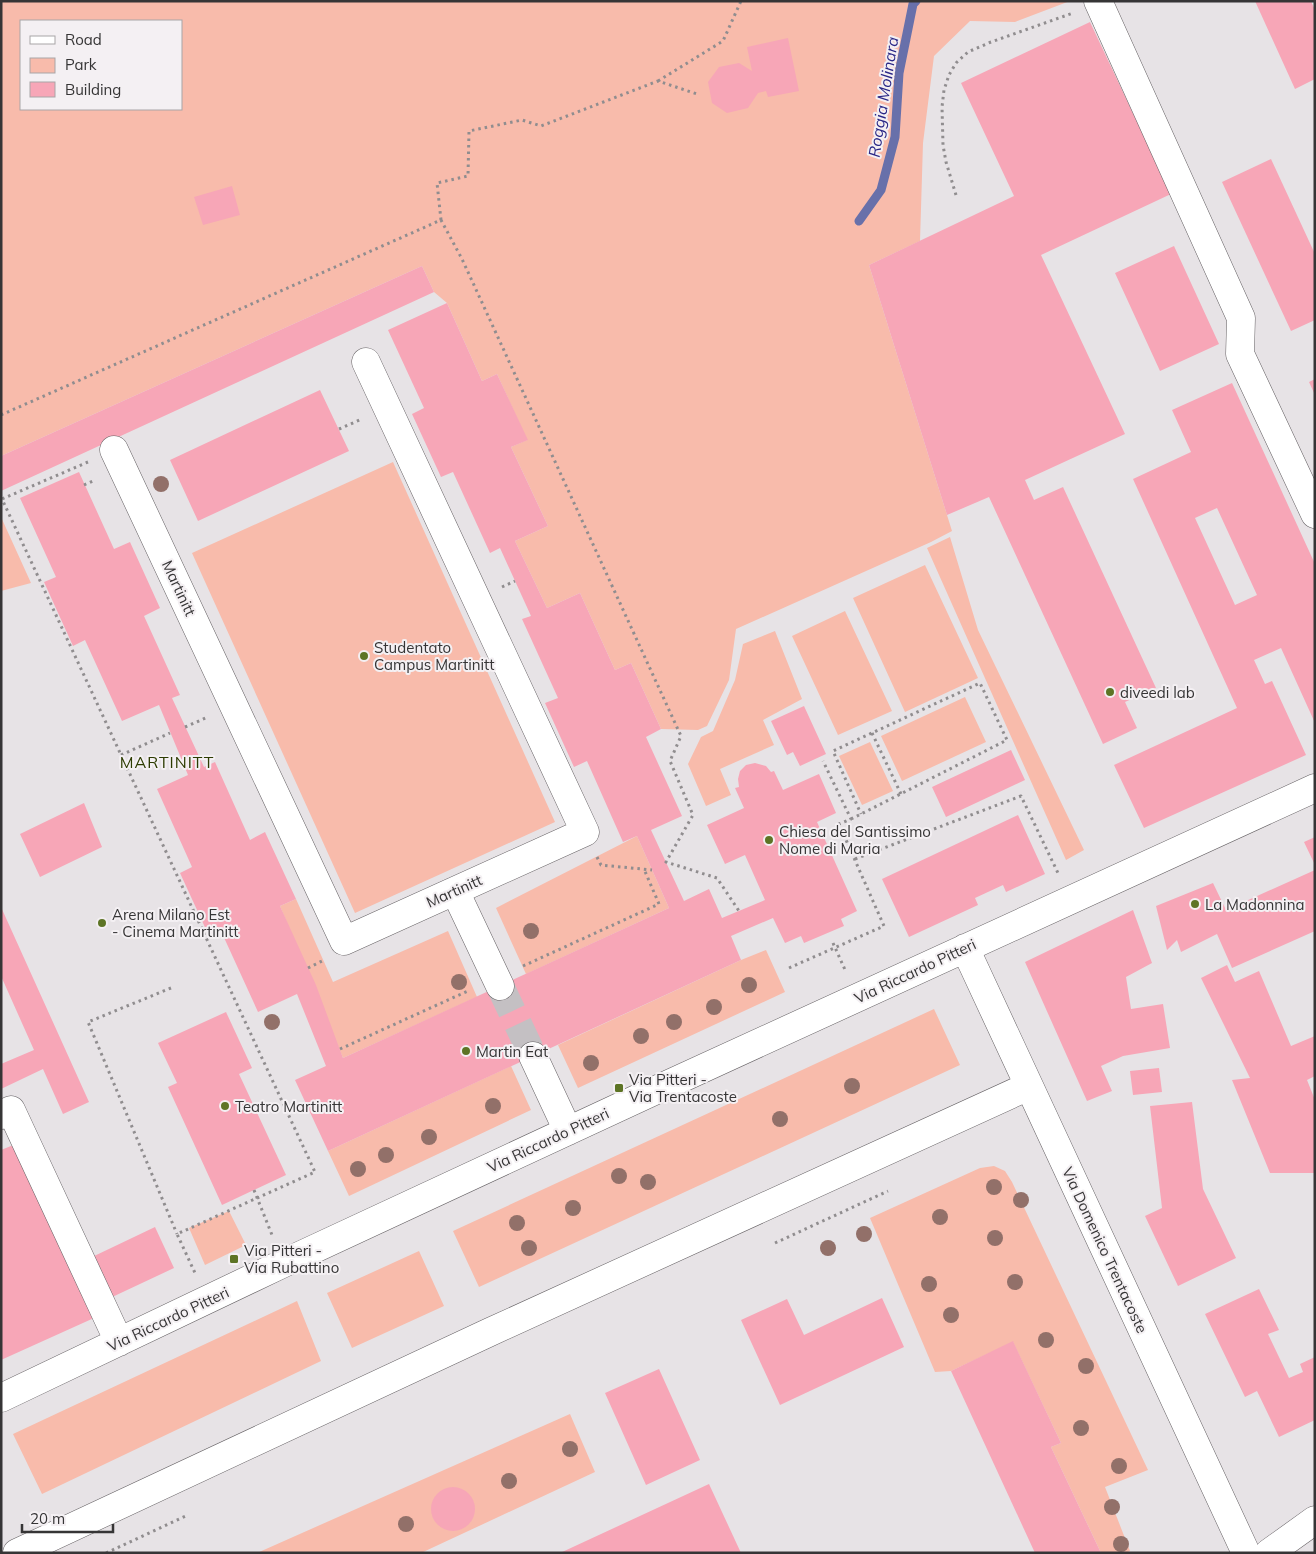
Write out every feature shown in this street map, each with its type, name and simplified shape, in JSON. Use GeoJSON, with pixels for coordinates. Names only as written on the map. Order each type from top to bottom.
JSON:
{"type":"FeatureCollection","features":[{"type":"Feature","properties":{"kind":"street"},"geometry":{"type":"LineString","coordinates":[[1098,2],[1241,318],[1240,354],[1315,514]]}},
{"type":"Feature","properties":{"kind":"street"},"geometry":{"type":"LineString","coordinates":[[366,362],[585,832]]}},
{"type":"Feature","properties":{"kind":"street","name":"Martinitt"},"geometry":{"type":"LineString","coordinates":[[114,450],[344,941],[585,832]]}},
{"type":"Feature","properties":{"kind":"street","name":"Via Riccardo Pitteri"},"geometry":{"type":"LineString","coordinates":[[1,1398],[284,1263],[568,1131],[1315,788]]}},
{"type":"Feature","properties":{"kind":"street"},"geometry":{"type":"LineString","coordinates":[[456,891],[500,986]]}},
{"type":"Feature","properties":{"kind":"street","name":"Via Domenico Trentacoste"},"geometry":{"type":"LineString","coordinates":[[964,948],[1246,1553]]}},
{"type":"Feature","properties":{"kind":"street"},"geometry":{"type":"LineString","coordinates":[[533,1056],[568,1131]]}},
{"type":"Feature","properties":{"kind":"street"},"geometry":{"type":"LineString","coordinates":[[17,1553],[490,1332],[1029,1086]]}},
{"type":"Feature","properties":{"kind":"street"},"geometry":{"type":"LineString","coordinates":[[1,1114],[11,1110],[119,1342]]}},
{"type":"Feature","properties":{"kind":"street"},"geometry":{"type":"LineString","coordinates":[[1269,1553],[1315,1520]]}},
{"type":"Feature","properties":{"kind":"path"},"geometry":{"type":"LineString","coordinates":[[441,220],[437,183],[468,176],[468,131],[522,120],[541,126],[658,82],[723,41],[741,1]]}},
{"type":"Feature","properties":{"kind":"path"},"geometry":{"type":"LineString","coordinates":[[956,195],[944,153],[942,107],[944,90],[949,75],[956,63],[968,52],[991,42],[1098,2]]}},
{"type":"Feature","properties":{"kind":"path"},"geometry":{"type":"LineString","coordinates":[[658,82],[697,94]]}},
{"type":"Feature","properties":{"kind":"path"},"geometry":{"type":"LineString","coordinates":[[114,450],[2,499],[315,1172],[177,1234]]}},
{"type":"Feature","properties":{"kind":"path"},"geometry":{"type":"LineString","coordinates":[[789,968],[884,926],[839,824],[851,819],[861,814],[901,794],[1007,740],[980,683],[833,751],[861,814]]}},
{"type":"Feature","properties":{"kind":"path"},"geometry":{"type":"LineString","coordinates":[[185,727],[210,716]]}},
{"type":"Feature","properties":{"kind":"path"},"geometry":{"type":"LineString","coordinates":[[121,755],[170,733]]}},
{"type":"Feature","properties":{"kind":"path"},"geometry":{"type":"LineString","coordinates":[[872,733],[901,794]]}},
{"type":"Feature","properties":{"kind":"path"},"geometry":{"type":"LineString","coordinates":[[823,761],[851,819]]}},
{"type":"Feature","properties":{"kind":"path"},"geometry":{"type":"LineString","coordinates":[[855,859],[1021,796],[1058,875]]}},
{"type":"Feature","properties":{"kind":"path"},"geometry":{"type":"LineString","coordinates":[[585,832],[601,865],[652,870]]}},
{"type":"Feature","properties":{"kind":"path"},"geometry":{"type":"LineString","coordinates":[[666,862],[717,878],[738,911]]}},
{"type":"Feature","properties":{"kind":"path"},"geometry":{"type":"LineString","coordinates":[[833,943],[850,979]]}},
{"type":"Feature","properties":{"kind":"path"},"geometry":{"type":"LineString","coordinates":[[171,988],[88,1022],[196,1275]]}},
{"type":"Feature","properties":{"kind":"path"},"geometry":{"type":"LineString","coordinates":[[254,1190],[274,1239]]}},
{"type":"Feature","properties":{"kind":"path"},"geometry":{"type":"LineString","coordinates":[[775,1243],[888,1191]]}},
{"type":"Feature","properties":{"kind":"path"},"geometry":{"type":"LineString","coordinates":[[106,1553],[188,1515]]}},
{"type":"Feature","properties":{"kind":"green space"},"geometry":{"type":"Polygon","coordinates":[[[1,1],[1070,1],[1015,22],[970,21],[934,56],[923,143],[920,241],[869,265],[952,531],[736,629],[729,680],[707,726],[698,730],[661,729],[631,663],[615,670],[580,593],[547,608],[515,541],[548,526],[511,447],[527,440],[497,374],[482,381],[447,303],[434,292],[422,266],[1,456],[1,1]]]}},
{"type":"Feature","properties":{"kind":"green space"},"geometry":{"type":"Polygon","coordinates":[[[393,462],[555,822],[355,913],[192,553],[393,462]]]}},
{"type":"Feature","properties":{"kind":"green space"},"geometry":{"type":"Polygon","coordinates":[[[1,517],[31,583],[1,591],[1,517]]]}},
{"type":"Feature","properties":{"kind":"green space"},"geometry":{"type":"Polygon","coordinates":[[[950,537],[978,630],[1084,850],[1066,860],[927,548],[950,537]]]}},
{"type":"Feature","properties":{"kind":"green space"},"geometry":{"type":"Polygon","coordinates":[[[925,565],[978,678],[905,712],[853,598],[925,565]]]}},
{"type":"Feature","properties":{"kind":"green space"},"geometry":{"type":"Polygon","coordinates":[[[845,611],[892,711],[838,735],[792,636],[845,611]]]}},
{"type":"Feature","properties":{"kind":"green space"},"geometry":{"type":"Polygon","coordinates":[[[775,631],[802,699],[763,720],[774,745],[720,769],[731,795],[706,806],[688,764],[701,737],[713,731],[735,680],[743,644],[775,631]]]}},
{"type":"Feature","properties":{"kind":"green space"},"geometry":{"type":"Polygon","coordinates":[[[965,697],[986,742],[902,781],[881,736],[965,697]]]}},
{"type":"Feature","properties":{"kind":"green space"},"geometry":{"type":"Polygon","coordinates":[[[870,742],[893,791],[862,805],[839,756],[870,742]]]}},
{"type":"Feature","properties":{"kind":"green space"},"geometry":{"type":"Polygon","coordinates":[[[637,836],[669,908],[526,974],[496,908],[637,836]]]}},
{"type":"Feature","properties":{"kind":"green space"},"geometry":{"type":"Polygon","coordinates":[[[296,899],[333,982],[448,931],[477,997],[343,1058],[280,906],[296,899]]]}},
{"type":"Feature","properties":{"kind":"green space"},"geometry":{"type":"Polygon","coordinates":[[[766,950],[785,992],[578,1088],[558,1045],[766,950]]]}},
{"type":"Feature","properties":{"kind":"green space"},"geometry":{"type":"Polygon","coordinates":[[[934,1009],[960,1065],[479,1287],[453,1231],[934,1009]]]}},
{"type":"Feature","properties":{"kind":"green space"},"geometry":{"type":"Polygon","coordinates":[[[511,1066],[531,1110],[349,1196],[328,1151],[511,1066]]]}},
{"type":"Feature","properties":{"kind":"green space"},"geometry":{"type":"Polygon","coordinates":[[[994,1166],[1005,1171],[1012,1182],[1148,1470],[1105,1487],[1130,1551],[1126,1553],[1101,1553],[1051,1447],[1061,1443],[1013,1342],[951,1371],[935,1372],[870,1218],[980,1168],[994,1166]]]}},
{"type":"Feature","properties":{"kind":"green space"},"geometry":{"type":"Polygon","coordinates":[[[229,1211],[246,1245],[205,1265],[189,1228],[229,1211]]]}},
{"type":"Feature","properties":{"kind":"green space"},"geometry":{"type":"Polygon","coordinates":[[[419,1251],[444,1306],[352,1348],[327,1293],[419,1251]]]}},
{"type":"Feature","properties":{"kind":"green space"},"geometry":{"type":"Polygon","coordinates":[[[297,1301],[321,1361],[42,1494],[13,1434],[297,1301]]]}},
{"type":"Feature","properties":{"kind":"green space"},"geometry":{"type":"Polygon","coordinates":[[[570,1414],[595,1472],[421,1553],[257,1553],[570,1414]]]}},
{"type":"Feature","properties":{"kind":"building"},"geometry":{"type":"Polygon","coordinates":[[[1255,1],[1311,1],[1315,10],[1315,79],[1295,89],[1255,1]]]}},
{"type":"Feature","properties":{"kind":"building"},"geometry":{"type":"Polygon","coordinates":[[[1090,22],[1171,194],[1041,255],[1125,434],[1025,480],[1034,500],[1063,487],[1156,688],[1125,702],[1137,728],[1103,744],[989,497],[947,515],[869,265],[1014,196],[961,83],[1090,22]]]}},
{"type":"Feature","properties":{"kind":"building"},"geometry":{"type":"Polygon","coordinates":[[[788,38],[799,91],[768,97],[766,91],[758,93],[748,108],[727,113],[712,103],[708,82],[719,67],[739,63],[752,71],[747,47],[788,38]]]}},
{"type":"Feature","properties":{"kind":"building"},"geometry":{"type":"Polygon","coordinates":[[[1271,159],[1315,254],[1315,320],[1291,331],[1222,182],[1271,159]]]}},
{"type":"Feature","properties":{"kind":"building"},"geometry":{"type":"Polygon","coordinates":[[[232,186],[240,215],[203,225],[194,197],[232,186]]]}},
{"type":"Feature","properties":{"kind":"building"},"geometry":{"type":"Polygon","coordinates":[[[1174,246],[1219,344],[1160,371],[1115,273],[1174,246]]]}},
{"type":"Feature","properties":{"kind":"building"},"geometry":{"type":"Polygon","coordinates":[[[422,266],[434,292],[1,491],[1,456],[422,266]]]}},
{"type":"Feature","properties":{"kind":"building"},"geometry":{"type":"Polygon","coordinates":[[[447,303],[482,381],[497,374],[528,440],[511,447],[548,526],[515,541],[547,608],[580,593],[615,670],[631,663],[661,729],[646,737],[682,816],[651,830],[684,901],[709,889],[722,918],[765,900],[745,855],[725,864],[707,825],[744,808],[735,788],[739,787],[740,771],[746,765],[755,763],[766,766],[771,772],[774,771],[783,790],[819,774],[836,813],[817,822],[857,911],[841,919],[844,926],[804,943],[801,936],[785,943],[773,918],[731,936],[741,960],[328,1151],[295,1080],[326,1066],[297,994],[258,1012],[221,931],[209,936],[180,873],[192,867],[157,789],[188,775],[159,705],[122,721],[85,640],[73,646],[44,582],[56,577],[20,498],[79,472],[114,549],[130,542],[160,608],[144,616],[180,695],[172,698],[204,767],[215,762],[250,840],[265,832],[296,899],[280,906],[316,985],[343,1058],[669,908],[637,836],[623,842],[587,761],[574,767],[545,703],[558,698],[522,619],[531,616],[500,548],[490,553],[453,472],[441,477],[412,414],[424,408],[388,330],[447,303]]]}},
{"type":"Feature","properties":{"kind":"building"},"geometry":{"type":"Polygon","coordinates":[[[1315,379],[1315,395],[1309,382],[1315,379]]]}},
{"type":"Feature","properties":{"kind":"building"},"geometry":{"type":"Polygon","coordinates":[[[1232,383],[1315,564],[1315,723],[1281,648],[1254,660],[1265,684],[1272,681],[1306,755],[1144,828],[1114,765],[1237,708],[1133,479],[1191,452],[1172,410],[1232,383]],[[1217,508],[1195,518],[1235,605],[1257,595],[1217,508]]]}},
{"type":"Feature","properties":{"kind":"building"},"geometry":{"type":"Polygon","coordinates":[[[320,390],[349,451],[198,521],[170,460],[320,390]]]}},
{"type":"Feature","properties":{"kind":"building"},"geometry":{"type":"Polygon","coordinates":[[[804,706],[826,754],[800,766],[793,752],[787,755],[771,721],[804,706]]]}},
{"type":"Feature","properties":{"kind":"building"},"geometry":{"type":"Polygon","coordinates":[[[1011,750],[1025,780],[946,817],[932,787],[1011,750]]]}},
{"type":"Feature","properties":{"kind":"building"},"geometry":{"type":"Polygon","coordinates":[[[84,803],[102,847],[40,877],[20,834],[84,803]]]}},
{"type":"Feature","properties":{"kind":"building"},"geometry":{"type":"Polygon","coordinates":[[[1018,815],[1045,874],[1006,892],[1003,885],[975,898],[978,905],[909,937],[882,879],[1018,815]]]}},
{"type":"Feature","properties":{"kind":"building"},"geometry":{"type":"Polygon","coordinates":[[[1315,837],[1315,865],[1304,842],[1315,837]]]}},
{"type":"Feature","properties":{"kind":"building"},"geometry":{"type":"Polygon","coordinates":[[[1315,870],[1315,931],[1232,968],[1217,934],[1181,952],[1177,940],[1167,950],[1156,906],[1213,883],[1226,910],[1315,870]]]}},
{"type":"Feature","properties":{"kind":"building"},"geometry":{"type":"Polygon","coordinates":[[[1,907],[89,1102],[63,1114],[43,1069],[1,1089],[1,1064],[34,1050],[1,976],[1,907]]]}},
{"type":"Feature","properties":{"kind":"building"},"geometry":{"type":"Polygon","coordinates":[[[1133,910],[1152,963],[1126,977],[1131,1009],[1163,1004],[1170,1048],[1123,1056],[1101,1066],[1112,1091],[1087,1101],[1025,962],[1133,910]]]}},
{"type":"Feature","properties":{"kind":"building"},"geometry":{"type":"Polygon","coordinates":[[[1227,965],[1235,982],[1259,971],[1291,1046],[1315,1036],[1315,1076],[1307,1080],[1315,1100],[1315,1173],[1270,1173],[1232,1080],[1250,1078],[1201,978],[1227,965]]]}},
{"type":"Feature","properties":{"kind":"building"},"geometry":{"type":"Polygon","coordinates":[[[226,1012],[252,1068],[239,1074],[286,1175],[222,1205],[168,1087],[177,1083],[158,1043],[226,1012]]]}},
{"type":"Feature","properties":{"kind":"building"},"geometry":{"type":"Polygon","coordinates":[[[1159,1068],[1162,1092],[1133,1095],[1130,1071],[1159,1068]]]}},
{"type":"Feature","properties":{"kind":"building"},"geometry":{"type":"Polygon","coordinates":[[[1192,1102],[1203,1189],[1236,1258],[1178,1286],[1145,1216],[1162,1208],[1150,1106],[1192,1102]]]}},
{"type":"Feature","properties":{"kind":"building"},"geometry":{"type":"Polygon","coordinates":[[[16,1144],[94,1318],[1,1360],[1,1150],[16,1144]]]}},
{"type":"Feature","properties":{"kind":"building"},"geometry":{"type":"Polygon","coordinates":[[[155,1227],[174,1268],[108,1299],[90,1258],[155,1227]]]}},
{"type":"Feature","properties":{"kind":"building"},"geometry":{"type":"Polygon","coordinates":[[[1259,1289],[1279,1330],[1268,1334],[1289,1378],[1303,1372],[1300,1364],[1315,1357],[1315,1420],[1279,1437],[1257,1391],[1245,1397],[1205,1314],[1259,1289]]]}},
{"type":"Feature","properties":{"kind":"building"},"geometry":{"type":"Polygon","coordinates":[[[882,1298],[904,1347],[780,1405],[741,1320],[787,1299],[804,1335],[882,1298]]]}},
{"type":"Feature","properties":{"kind":"building"},"geometry":{"type":"Polygon","coordinates":[[[1013,1341],[1061,1443],[1051,1447],[1101,1553],[1035,1553],[951,1371],[1013,1341]]]}},
{"type":"Feature","properties":{"kind":"building"},"geometry":{"type":"Polygon","coordinates":[[[659,1369],[700,1460],[646,1485],[605,1393],[659,1369]]]}},
{"type":"Feature","properties":{"kind":"building"},"geometry":{"type":"Polygon","coordinates":[[[709,1484],[741,1553],[560,1553],[709,1484]]]}},
{"type":"Feature","properties":{"kind":"building"},"geometry":{"type":"Polygon","coordinates":[[[449,1487],[457,1487],[469,1493],[475,1509],[469,1525],[457,1531],[449,1531],[437,1525],[431,1513],[431,1505],[437,1493],[449,1487]]]}},
{"type":"Feature","properties":{"kind":"waterway","name":"Roggia Molinara"},"geometry":{"type":"LineString","coordinates":[[859,221],[881,190],[895,137],[899,73],[913,4],[916,1]]}},
{"type":"Feature","properties":{"kind":"tunnel"},"geometry":{"type":"LineString","coordinates":[[500,986],[533,1056]]}},
{"type":"Feature","properties":{"kind":"place","name":"Studentato Campus Martinitt"},"geometry":{"type":"Point","coordinates":[364,656]}},
{"type":"Feature","properties":{"kind":"place","name":"diveedi lab"},"geometry":{"type":"Point","coordinates":[1110,692]}},
{"type":"Feature","properties":{"kind":"place","name":"Chiesa del Santissimo Nome di Maria"},"geometry":{"type":"Point","coordinates":[769,840]}},
{"type":"Feature","properties":{"kind":"place","name":"La Madonnina"},"geometry":{"type":"Point","coordinates":[1195,904]}},
{"type":"Feature","properties":{"kind":"place","name":"Arena Milano Est - Cinema Martinitt"},"geometry":{"type":"Point","coordinates":[102,923]}},
{"type":"Feature","properties":{"kind":"place","name":"Martin Eat"},"geometry":{"type":"Point","coordinates":[466,1051]}},
{"type":"Feature","properties":{"kind":"place","name":"Via Pitteri - Via Trentacoste"},"geometry":{"type":"Point","coordinates":[619,1088]}},
{"type":"Feature","properties":{"kind":"place","name":"Teatro Martinitt"},"geometry":{"type":"Point","coordinates":[225,1106]}},
{"type":"Feature","properties":{"kind":"place","name":"Via Pitteri - Via Rubattino"},"geometry":{"type":"Point","coordinates":[234,1259]}},
{"type":"Feature","properties":{"kind":"district","name":"MARTINITT"},"geometry":{"type":"Point","coordinates":[167,762]}}]}
